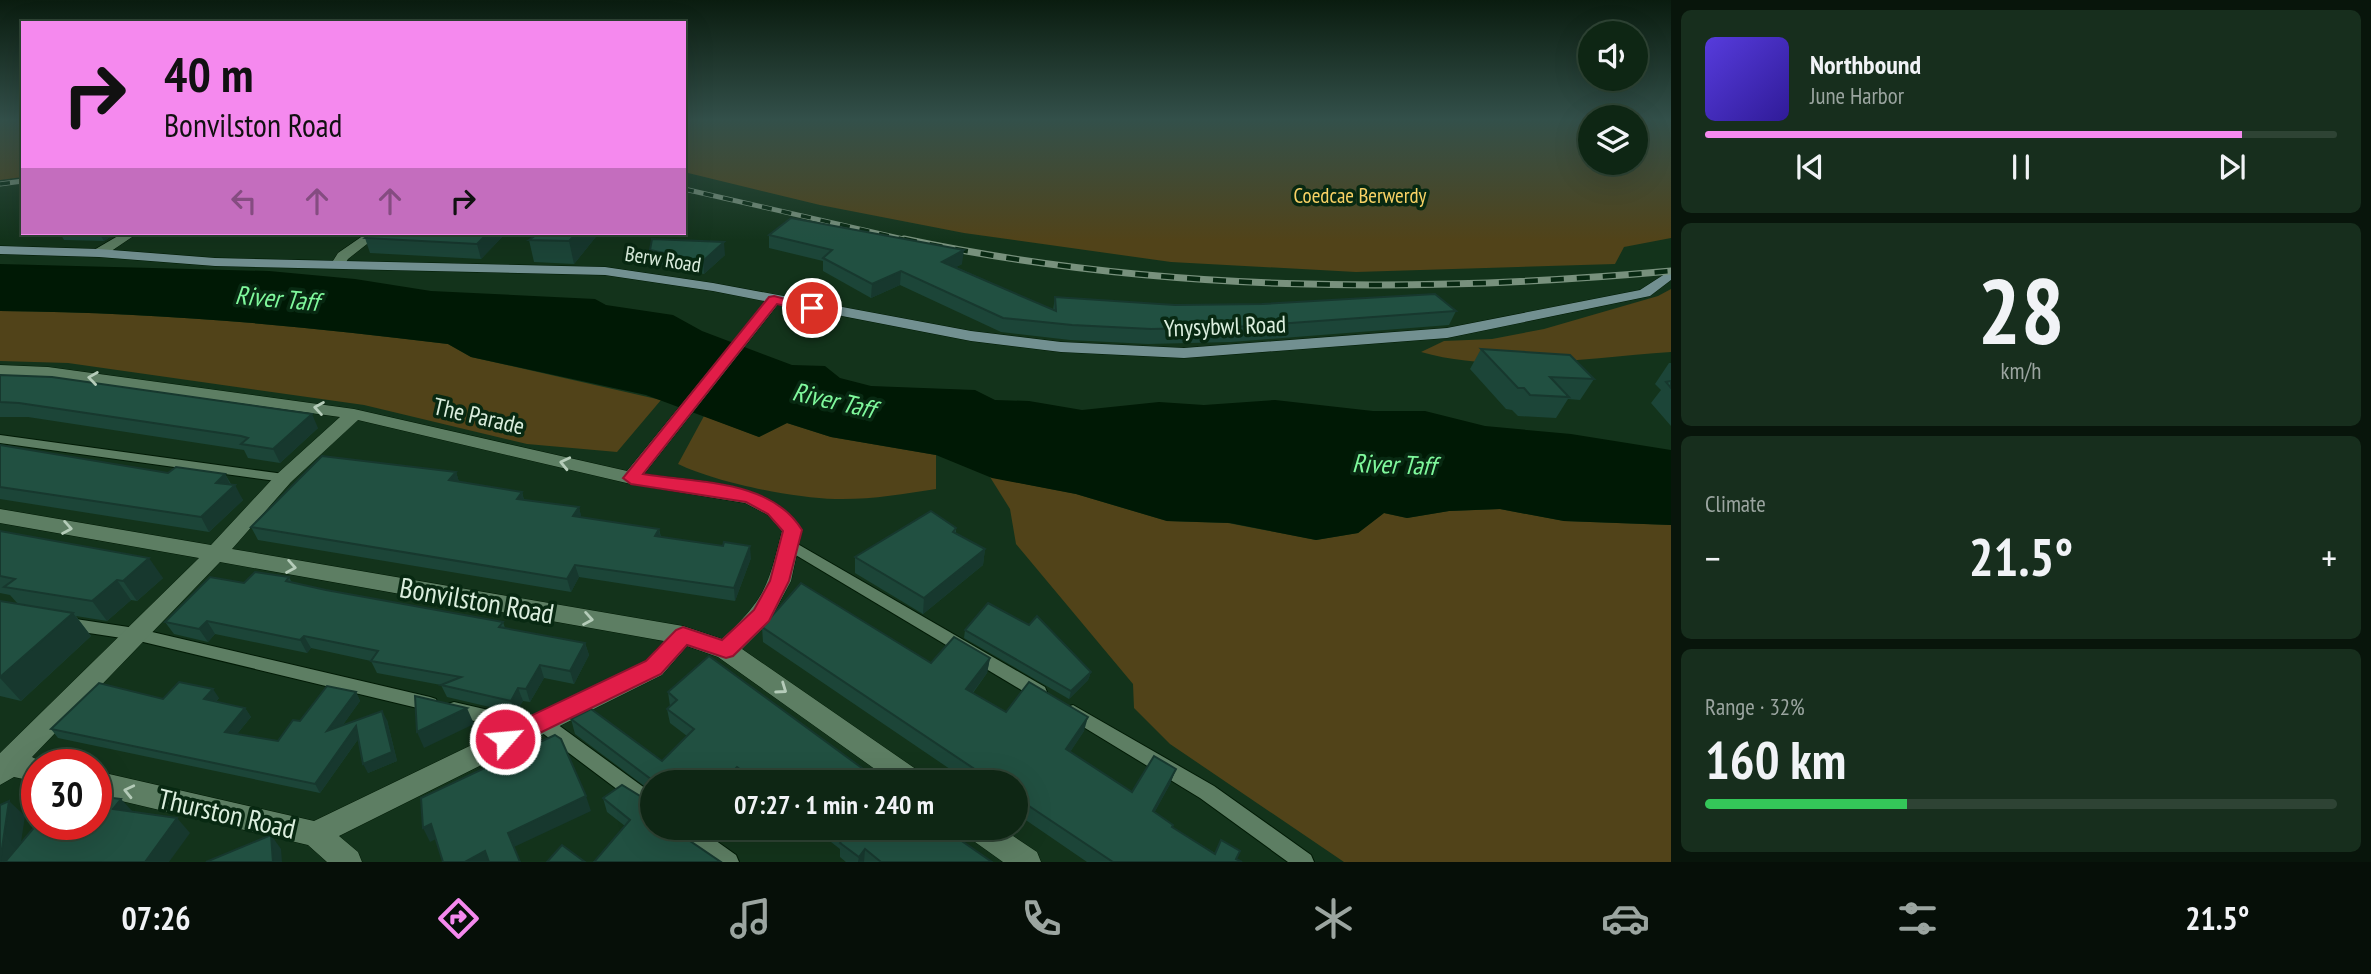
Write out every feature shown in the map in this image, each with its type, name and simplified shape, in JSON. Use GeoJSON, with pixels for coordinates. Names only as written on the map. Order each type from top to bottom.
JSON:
{"type":"FeatureCollection","features":[{"type":"Feature","properties":{"kind":"main road","name":"Berw Road"},"geometry":{"type":"LineString","coordinates":[[0,250],[99,253],[215,262],[605,271],[770,305]]}},
{"type":"Feature","properties":{"kind":"main road","name":"Ynysybwl Road"},"geometry":{"type":"LineString","coordinates":[[770,305],[1060,347],[1184,353],[1447,333],[1645,293],[1671,274]]}},
{"type":"Feature","properties":{"kind":"street"},"geometry":{"type":"LineString","coordinates":[[99,253],[129,235]]}},
{"type":"Feature","properties":{"kind":"street"},"geometry":{"type":"LineString","coordinates":[[338,264],[344,256],[372,235]]}},
{"type":"Feature","properties":{"kind":"street"},"geometry":{"type":"LineString","coordinates":[[631,478],[770,305]]}},
{"type":"Feature","properties":{"kind":"street","name":"The Parade"},"geometry":{"type":"LineString","coordinates":[[0,370],[48,372],[354,414],[631,478],[750,497],[775,510],[793,530],[789,544]]}},
{"type":"Feature","properties":{"kind":"street"},"geometry":{"type":"LineString","coordinates":[[4,767],[216,553],[284,478],[354,414]]}},
{"type":"Feature","properties":{"kind":"street","name":"Bonvilston Road"},"geometry":{"type":"LineString","coordinates":[[0,516],[683,635],[726,650],[897,770]]}},
{"type":"Feature","properties":{"kind":"street"},"geometry":{"type":"LineString","coordinates":[[726,650],[761,616],[780,581],[789,544]]}},
{"type":"Feature","properties":{"kind":"street"},"geometry":{"type":"LineString","coordinates":[[315,834],[534,724],[654,668],[683,635]]}},
{"type":"Feature","properties":{"kind":"street","name":"Thurston Road"},"geometry":{"type":"LineString","coordinates":[[112,787],[315,834],[348,862]]}},
{"type":"Feature","properties":{"kind":"street"},"geometry":{"type":"LineString","coordinates":[[995,840],[1027,862]]}},
{"type":"Feature","properties":{"kind":"lane"},"geometry":{"type":"LineString","coordinates":[[0,439],[284,478]]}},
{"type":"Feature","properties":{"kind":"lane"},"geometry":{"type":"LineString","coordinates":[[789,544],[1208,792],[1304,862]]}},
{"type":"Feature","properties":{"kind":"lane"},"geometry":{"type":"LineString","coordinates":[[54,621],[135,634],[534,724],[640,796]]}},
{"type":"Feature","properties":{"kind":"lane"},"geometry":{"type":"LineString","coordinates":[[262,839],[285,825]]}},
{"type":"Feature","properties":{"kind":"lane"},"geometry":{"type":"LineString","coordinates":[[699,840],[729,862]]}},
{"type":"Feature","properties":{"kind":"green space"},"geometry":{"type":"Polygon","coordinates":[[[0,160],[21,160],[21,177],[0,180],[0,160]]]}},
{"type":"Feature","properties":{"kind":"green space","name":"Coedcae Berwerdy"},"geometry":{"type":"Polygon","coordinates":[[[686,160],[1578,160],[1578,175],[1648,175],[1648,160],[1671,160],[1671,238],[1624,247],[1615,264],[1356,272],[1171,262],[964,233],[820,205],[686,172],[686,160]]]}},
{"type":"Feature","properties":{"kind":"green space"},"geometry":{"type":"Polygon","coordinates":[[[1671,289],[1671,352],[1513,363],[1450,359],[1421,352],[1444,341],[1492,339],[1544,329],[1658,296],[1671,289]]]}},
{"type":"Feature","properties":{"kind":"green space"},"geometry":{"type":"Polygon","coordinates":[[[0,311],[224,321],[448,344],[471,357],[661,400],[617,452],[527,444],[364,405],[68,363],[0,361],[0,311]]]}},
{"type":"Feature","properties":{"kind":"green space"},"geometry":{"type":"Polygon","coordinates":[[[704,416],[759,437],[787,423],[831,437],[936,455],[936,489],[873,498],[835,499],[776,492],[712,477],[678,464],[704,416]]]}},
{"type":"Feature","properties":{"kind":"green space"},"geometry":{"type":"Polygon","coordinates":[[[990,477],[1076,494],[1167,521],[1228,523],[1316,540],[1358,533],[1384,513],[1407,518],[1449,511],[1500,509],[1564,521],[1671,525],[1671,862],[1344,862],[1170,744],[1134,708],[1133,684],[1016,544],[1010,509],[990,477]]]}},
{"type":"Feature","properties":{"kind":"water","name":"River Taff"},"geometry":{"type":"Polygon","coordinates":[[[0,264],[269,271],[355,279],[431,291],[595,299],[606,305],[673,315],[702,331],[792,365],[825,366],[840,378],[871,386],[975,390],[995,400],[1029,401],[1082,410],[1159,402],[1204,405],[1275,400],[1373,411],[1425,411],[1485,426],[1571,434],[1671,450],[1671,525],[1564,521],[1500,509],[1449,511],[1407,518],[1384,513],[1358,533],[1316,540],[1230,523],[1167,521],[1076,494],[992,478],[936,455],[831,437],[787,423],[759,437],[646,395],[471,357],[448,344],[224,321],[0,311],[0,264]]]}},
{"type":"Feature","properties":{"kind":"building"},"geometry":{"type":"Polygon","coordinates":[[[791,218],[964,250],[942,262],[1056,311],[1055,297],[1175,305],[1262,304],[1435,294],[1456,311],[1235,327],[1151,329],[1003,318],[901,271],[872,284],[823,258],[832,250],[769,235],[791,218]]]}},
{"type":"Feature","properties":{"kind":"building"},"geometry":{"type":"Polygon","coordinates":[[[369,235],[486,235],[477,244],[365,238],[369,235]]]}},
{"type":"Feature","properties":{"kind":"building"},"geometry":{"type":"Polygon","coordinates":[[[536,235],[575,235],[569,241],[529,240],[536,235]]]}},
{"type":"Feature","properties":{"kind":"building"},"geometry":{"type":"Polygon","coordinates":[[[652,239],[724,242],[703,261],[650,250],[652,239]]]}},
{"type":"Feature","properties":{"kind":"building"},"geometry":{"type":"Polygon","coordinates":[[[1481,349],[1570,355],[1594,379],[1550,377],[1569,397],[1530,395],[1524,388],[1518,388],[1481,349]]]}},
{"type":"Feature","properties":{"kind":"building"},"geometry":{"type":"Polygon","coordinates":[[[0,375],[52,377],[312,414],[273,449],[241,444],[248,438],[241,436],[0,402],[0,375]]]}},
{"type":"Feature","properties":{"kind":"building"},"geometry":{"type":"Polygon","coordinates":[[[0,445],[168,473],[176,467],[225,474],[216,483],[235,485],[201,517],[0,487],[0,445]]]}},
{"type":"Feature","properties":{"kind":"building"},"geometry":{"type":"Polygon","coordinates":[[[322,456],[456,472],[449,480],[522,492],[517,499],[579,507],[573,516],[659,529],[655,536],[723,546],[724,542],[750,546],[734,588],[575,565],[567,579],[251,527],[322,456]]]}},
{"type":"Feature","properties":{"kind":"building"},"geometry":{"type":"Polygon","coordinates":[[[931,511],[956,528],[953,532],[985,549],[924,598],[855,557],[931,511]]]}},
{"type":"Feature","properties":{"kind":"building"},"geometry":{"type":"Polygon","coordinates":[[[0,531],[149,558],[123,581],[117,580],[92,601],[4,587],[15,579],[0,576],[0,531]]]}},
{"type":"Feature","properties":{"kind":"building"},"geometry":{"type":"Polygon","coordinates":[[[255,572],[289,577],[286,581],[326,590],[503,622],[499,627],[585,643],[570,671],[540,665],[526,689],[518,688],[511,701],[441,685],[461,677],[371,661],[378,651],[304,636],[300,640],[207,621],[199,629],[165,622],[210,577],[244,583],[255,572]]]}},
{"type":"Feature","properties":{"kind":"building"},"geometry":{"type":"Polygon","coordinates":[[[801,583],[931,663],[954,637],[990,658],[966,689],[1006,712],[1029,682],[1088,717],[1066,749],[1132,792],[1154,756],[1176,769],[1153,811],[1173,825],[1172,827],[1215,854],[1221,840],[1240,851],[1236,859],[1242,862],[1113,862],[1028,805],[1028,770],[976,770],[762,627],[801,583]]]}},
{"type":"Feature","properties":{"kind":"building"},"geometry":{"type":"Polygon","coordinates":[[[0,601],[73,613],[0,677],[0,601]]]}},
{"type":"Feature","properties":{"kind":"building"},"geometry":{"type":"Polygon","coordinates":[[[988,603],[1029,625],[1037,616],[1091,672],[1071,691],[965,630],[988,603]]]}},
{"type":"Feature","properties":{"kind":"building"},"geometry":{"type":"Polygon","coordinates":[[[709,656],[865,770],[741,770],[737,767],[734,770],[640,771],[571,719],[591,709],[662,761],[694,729],[667,709],[677,700],[668,692],[709,656]]]}},
{"type":"Feature","properties":{"kind":"building"},"geometry":{"type":"Polygon","coordinates":[[[179,682],[213,689],[204,699],[245,708],[225,732],[278,741],[293,720],[300,721],[327,686],[356,692],[327,731],[382,711],[392,752],[363,764],[356,726],[315,784],[51,729],[99,683],[163,699],[179,682]]]}},
{"type":"Feature","properties":{"kind":"building"},"geometry":{"type":"Polygon","coordinates":[[[415,696],[467,708],[417,732],[415,696]]]}},
{"type":"Feature","properties":{"kind":"building"},"geometry":{"type":"Polygon","coordinates":[[[555,735],[561,739],[586,796],[508,833],[520,862],[489,862],[485,851],[465,862],[443,862],[431,824],[423,828],[421,798],[555,735]]]}},
{"type":"Feature","properties":{"kind":"building"},"geometry":{"type":"Polygon","coordinates":[[[622,785],[640,796],[640,840],[689,840],[721,862],[594,862],[630,820],[603,798],[622,785]]]}},
{"type":"Feature","properties":{"kind":"building"},"geometry":{"type":"Polygon","coordinates":[[[112,798],[121,799],[113,809],[177,818],[145,862],[5,862],[24,840],[112,840],[112,798]]]}},
{"type":"Feature","properties":{"kind":"building"},"geometry":{"type":"Polygon","coordinates":[[[9,801],[0,862],[0,805],[9,801]]]}},
{"type":"Feature","properties":{"kind":"building"},"geometry":{"type":"Polygon","coordinates":[[[271,835],[273,862],[206,862],[271,835]]]}},
{"type":"Feature","properties":{"kind":"building"},"geometry":{"type":"Polygon","coordinates":[[[842,840],[960,840],[992,862],[881,862],[865,849],[859,857],[840,843],[842,840]]]}},
{"type":"Feature","properties":{"kind":"building"},"geometry":{"type":"Polygon","coordinates":[[[562,845],[585,862],[547,862],[562,845]]]}},
{"type":"Feature","properties":{"kind":"railway"},"geometry":{"type":"LineString","coordinates":[[0,184],[21,181]]}},
{"type":"Feature","properties":{"kind":"railway"},"geometry":{"type":"LineString","coordinates":[[686,189],[912,241]]}},
{"type":"Feature","properties":{"kind":"railway"},"geometry":{"type":"LineString","coordinates":[[904,239],[999,257],[1094,270],[1286,284],[1479,283],[1671,271]]}},
{"type":"Feature","properties":{"kind":"route"},"geometry":{"type":"LineString","coordinates":[[505,739],[654,668],[683,635],[726,650],[761,616],[780,581],[793,530],[775,510],[750,497],[631,478],[774,300],[812,308]]}}]}
